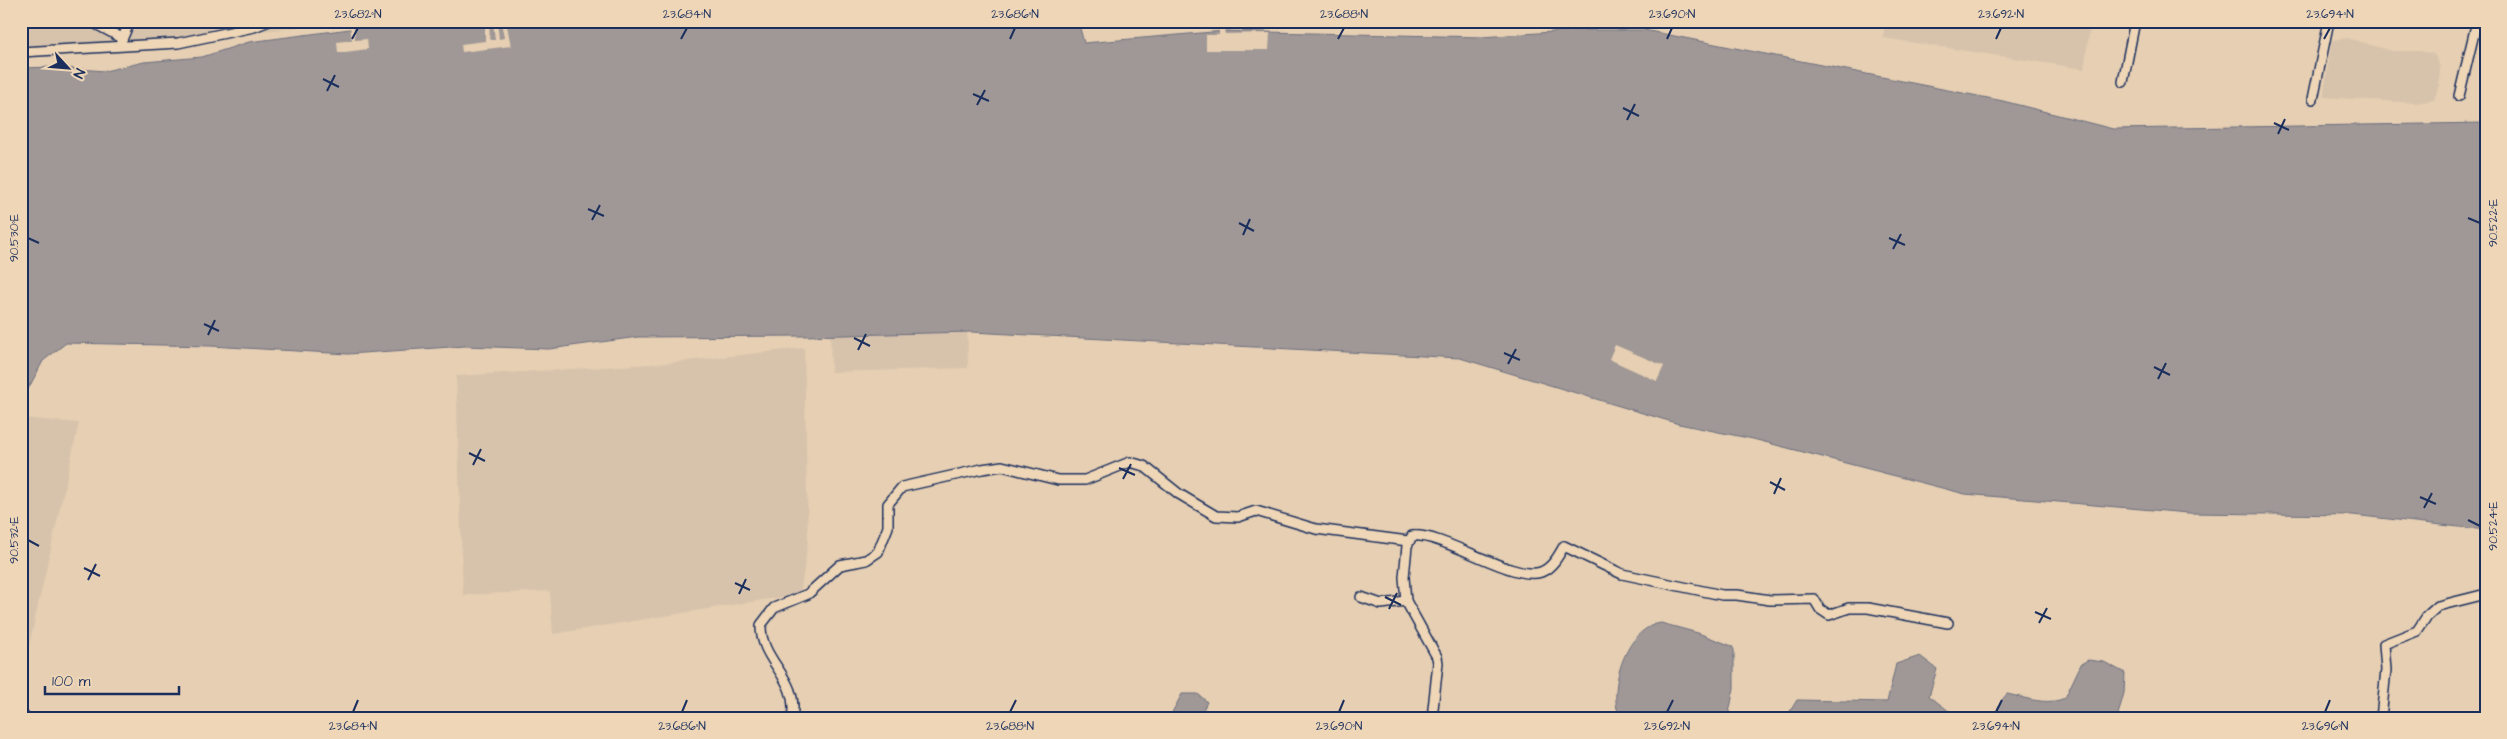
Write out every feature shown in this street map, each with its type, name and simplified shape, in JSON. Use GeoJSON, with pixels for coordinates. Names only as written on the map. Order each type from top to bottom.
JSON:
{"type":"FeatureCollection","features":[{"type":"Feature","properties":{"kind":"street"},"geometry":{"type":"LineString","coordinates":[[90,21],[122,38]]}},
{"type":"Feature","properties":{"kind":"street"},"geometry":{"type":"LineString","coordinates":[[110,48],[118,45],[130,21]]}},
{"type":"Feature","properties":{"kind":"street"},"geometry":{"type":"LineString","coordinates":[[21,52],[178,43],[254,27],[269,21]]}},
{"type":"Feature","properties":{"kind":"street"},"geometry":{"type":"LineString","coordinates":[[2123,82],[2135,21]]}},
{"type":"Feature","properties":{"kind":"street"},"geometry":{"type":"LineString","coordinates":[[2313,99],[2329,21]]}},
{"type":"Feature","properties":{"kind":"street"},"geometry":{"type":"LineString","coordinates":[[2459,96],[2477,21]]}},
{"type":"Feature","properties":{"kind":"street"},"geometry":{"type":"LineString","coordinates":[[792,718],[794,705],[792,693],[785,678],[766,651],[761,625],[774,608],[808,594],[840,565],[866,560],[878,552],[888,527],[888,504],[902,487],[1002,466],[1058,480],[1085,480],[1130,462],[1144,466],[1191,502],[1216,516],[1238,517],[1256,511],[1316,529],[1408,540]]}},
{"type":"Feature","properties":{"kind":"street"},"geometry":{"type":"LineString","coordinates":[[1432,718],[1438,663],[1406,601],[1404,577],[1408,540],[1412,536],[1429,537],[1473,556],[1529,572],[1540,572],[1546,568],[1557,558],[1564,546],[1622,574],[1722,595],[1738,595],[1770,600],[1814,600],[1820,609],[1829,615],[1849,608],[1868,608],[1948,624]]}},
{"type":"Feature","properties":{"kind":"street"},"geometry":{"type":"LineString","coordinates":[[2381,718],[2386,670],[2384,644],[2416,632],[2438,606],[2486,594]]}},
{"type":"Feature","properties":{"kind":"street"},"geometry":{"type":"LineString","coordinates":[[1361,597],[1381,604],[1406,601]]}},
{"type":"Feature","properties":{"kind":"street"},"geometry":{"type":"LineString","coordinates":[[21,714],[26,718]]}},
{"type":"Feature","properties":{"kind":"shaded area"},"geometry":{"type":"Polygon","coordinates":[[[21,21],[345,21],[284,29],[21,51],[21,21]]]}},
{"type":"Feature","properties":{"kind":"shaded area"},"geometry":{"type":"Polygon","coordinates":[[[384,21],[1078,21],[1084,43],[1224,31],[1482,37],[1580,30],[1644,30],[2003,101],[2113,129],[2486,123],[2486,530],[2353,515],[2188,513],[1965,494],[1753,439],[1679,424],[1460,358],[972,332],[638,337],[549,349],[465,346],[348,354],[211,346],[66,343],[43,361],[27,391],[21,392],[21,68],[53,67],[105,71],[144,62],[202,57],[249,42],[350,29],[384,21]]]}},
{"type":"Feature","properties":{"kind":"shaded area"},"geometry":{"type":"Polygon","coordinates":[[[1885,21],[2091,21],[2084,69],[1883,38],[1885,21]]]}},
{"type":"Feature","properties":{"kind":"shaded area"},"geometry":{"type":"Polygon","coordinates":[[[2347,38],[2392,51],[2420,51],[2434,54],[2440,67],[2439,85],[2434,100],[2416,103],[2323,97],[2332,40],[2347,38]]]}},
{"type":"Feature","properties":{"kind":"shaded area"},"geometry":{"type":"Polygon","coordinates":[[[967,312],[968,368],[831,372],[830,317],[967,312]]]}},
{"type":"Feature","properties":{"kind":"shaded area"},"geometry":{"type":"Polygon","coordinates":[[[804,348],[808,542],[800,594],[553,634],[550,591],[463,595],[456,376],[669,363],[804,348]]]}},
{"type":"Feature","properties":{"kind":"shaded area"},"geometry":{"type":"Polygon","coordinates":[[[21,418],[79,423],[21,681],[21,418]]]}},
{"type":"Feature","properties":{"kind":"shaded area"},"geometry":{"type":"Polygon","coordinates":[[[1661,623],[1698,633],[1732,646],[1734,650],[1734,688],[1728,718],[1626,718],[1617,709],[1617,684],[1624,657],[1639,634],[1649,627],[1661,623]]]}},
{"type":"Feature","properties":{"kind":"shaded area"},"geometry":{"type":"Polygon","coordinates":[[[1920,656],[1937,669],[1929,696],[1958,718],[1786,718],[1797,700],[1887,702],[1896,664],[1920,656]]]}},
{"type":"Feature","properties":{"kind":"shaded area"},"geometry":{"type":"Polygon","coordinates":[[[2088,660],[2104,662],[2125,673],[2124,693],[2117,718],[1992,718],[2007,694],[2044,701],[2065,698],[2081,664],[2088,660]]]}},
{"type":"Feature","properties":{"kind":"shaded area"},"geometry":{"type":"Polygon","coordinates":[[[1182,694],[1198,694],[1207,702],[1199,718],[1169,718],[1182,694]]]}},
{"type":"Feature","properties":{"kind":"pier"},"geometry":{"type":"Polygon","coordinates":[[[485,21],[489,21],[490,40],[495,40],[493,21],[497,21],[499,39],[504,38],[501,21],[506,21],[511,46],[462,52],[461,44],[485,41],[485,21]]]}},
{"type":"Feature","properties":{"kind":"pier"},"geometry":{"type":"Polygon","coordinates":[[[354,25],[355,40],[367,39],[368,49],[338,53],[337,42],[352,40],[350,26],[354,25]]]}},
{"type":"Feature","properties":{"kind":"pier"},"geometry":{"type":"Polygon","coordinates":[[[1219,29],[1224,29],[1225,34],[1270,33],[1269,50],[1206,50],[1206,35],[1219,35],[1219,29]]]}},
{"type":"Feature","properties":{"kind":"pier"},"geometry":{"type":"Polygon","coordinates":[[[1615,345],[1664,366],[1657,381],[1609,359],[1615,345]]]}}]}
